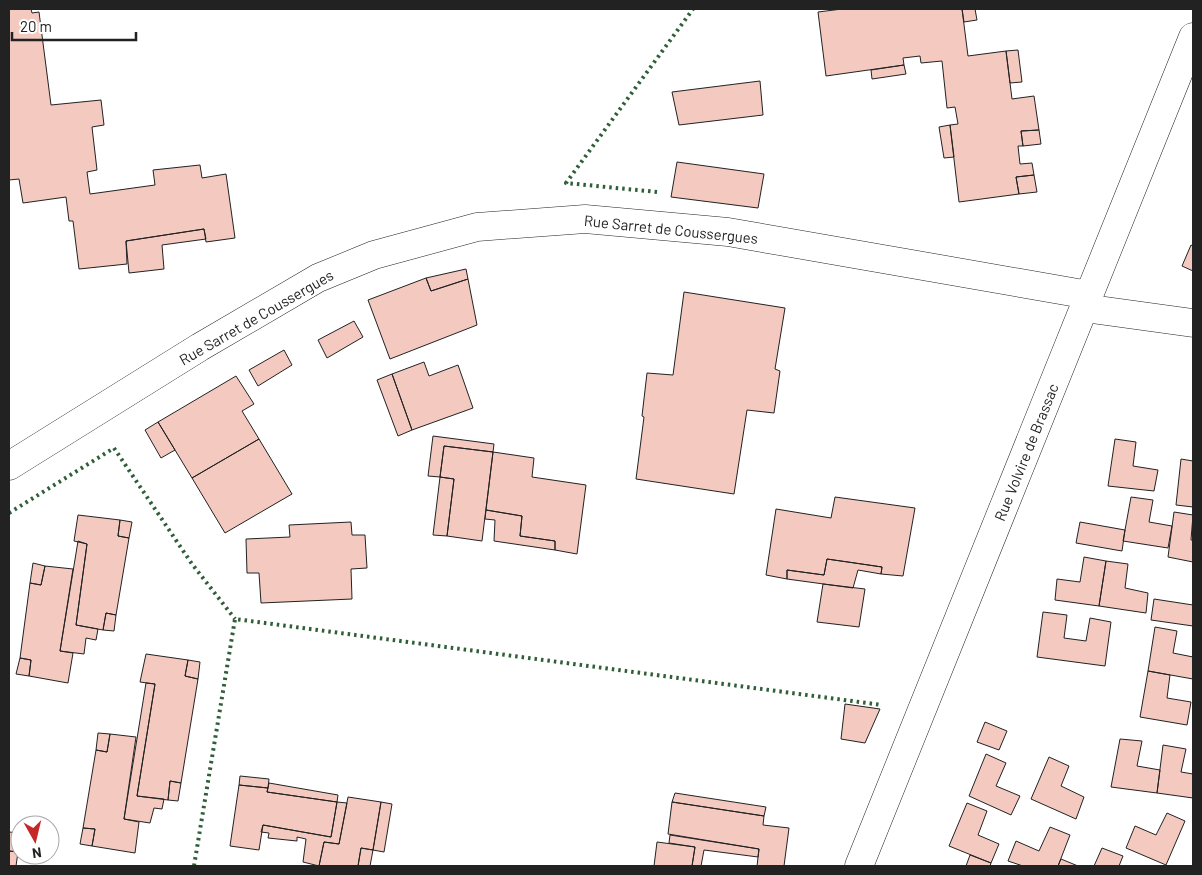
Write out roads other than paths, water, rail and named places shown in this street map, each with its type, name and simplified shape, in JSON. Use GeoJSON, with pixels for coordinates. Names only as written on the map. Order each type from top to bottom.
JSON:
{"type":"FeatureCollection","features":[{"type":"Feature","properties":{"kind":"street","name":"Rue Volvire de Brassac"},"geometry":{"type":"LineString","coordinates":[[859,866],[1193,37]]}},
{"type":"Feature","properties":{"kind":"street","name":"Rue Sarret de Coussergues"},"geometry":{"type":"LineString","coordinates":[[9,466],[200,347],[318,278],[374,255],[477,227],[585,219],[728,232],[1193,323]]}}]}
